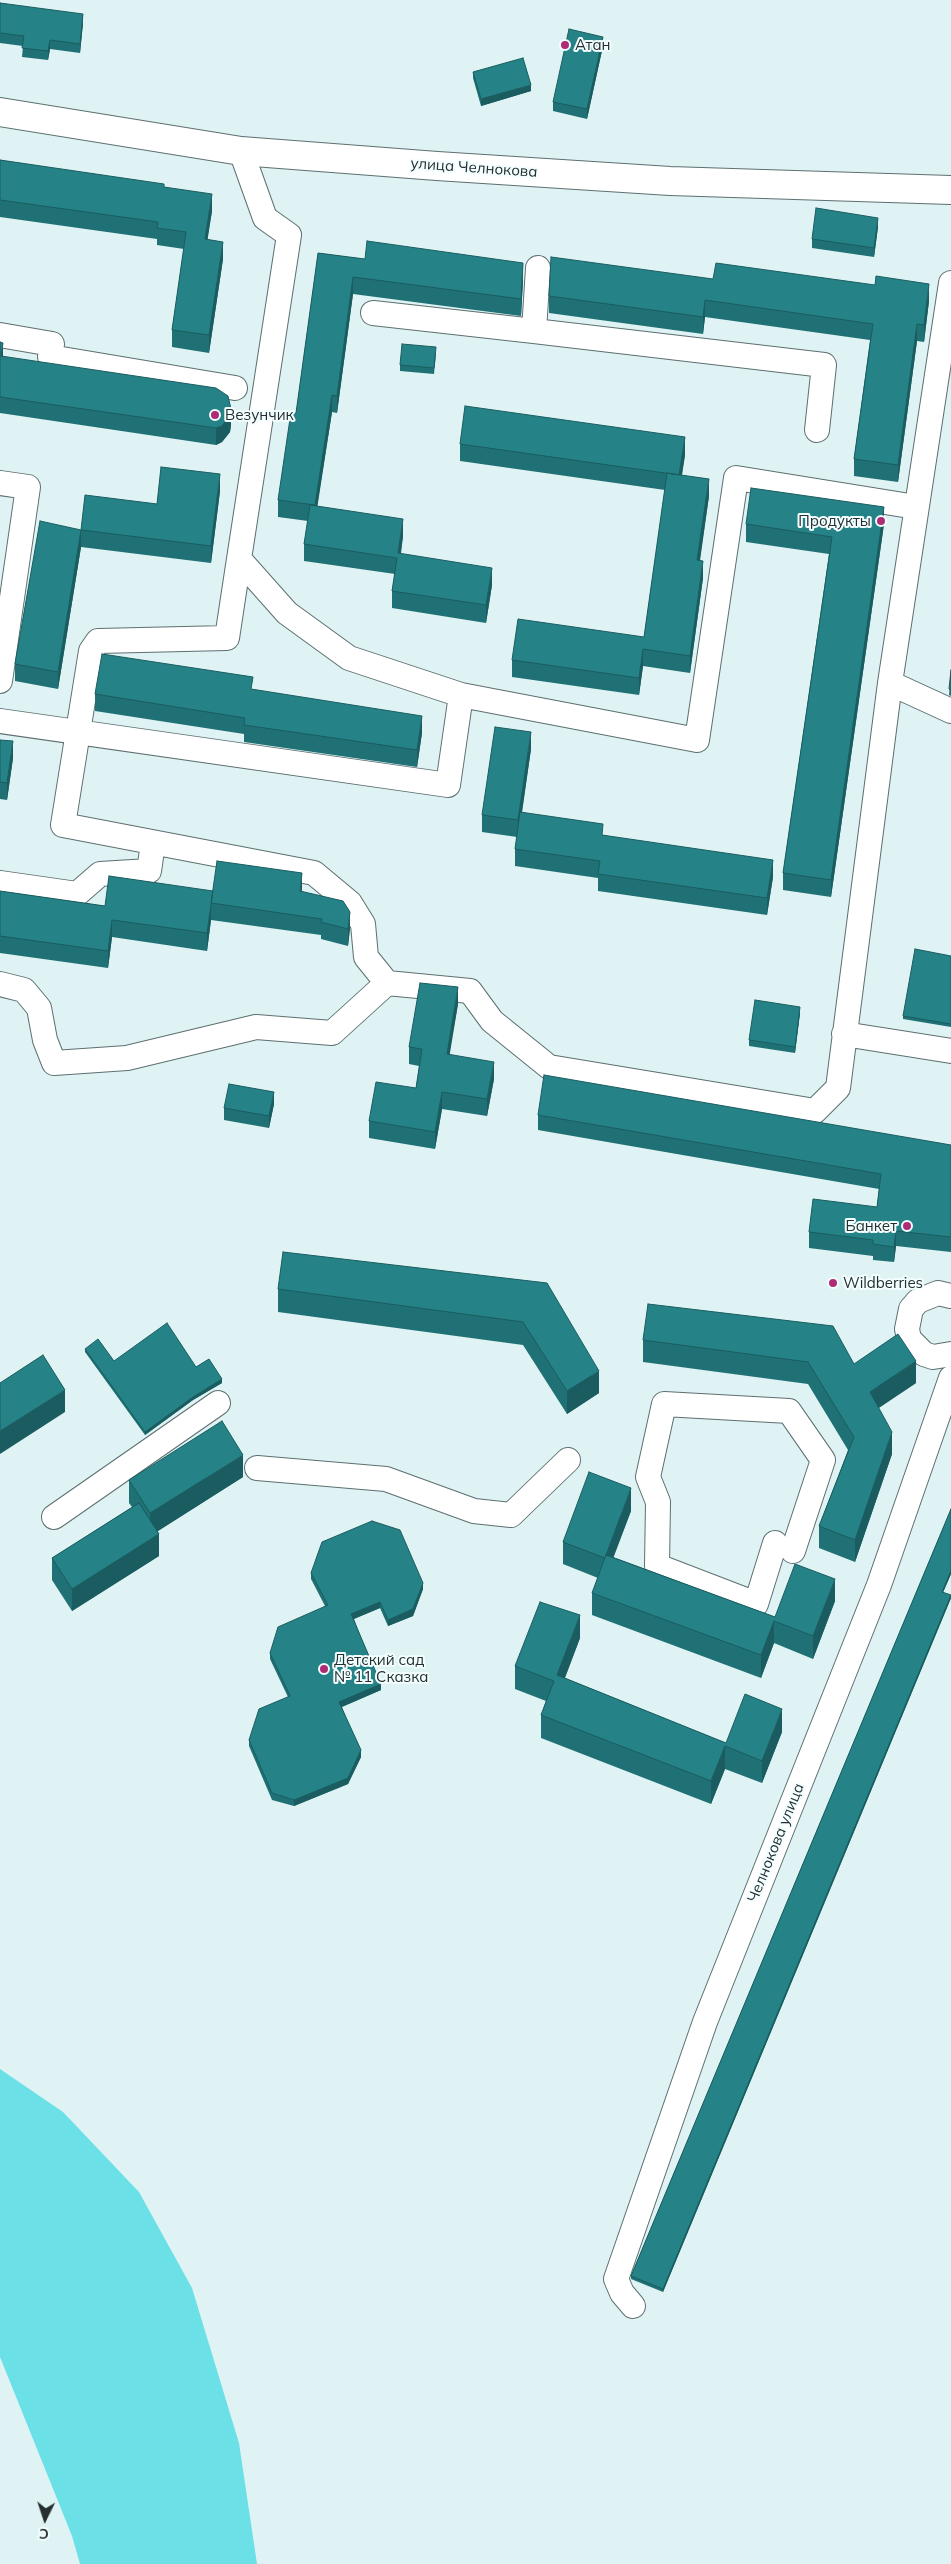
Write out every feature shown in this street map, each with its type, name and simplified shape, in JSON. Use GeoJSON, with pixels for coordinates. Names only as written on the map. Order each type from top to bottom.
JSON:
{"type":"FeatureCollection","features":[{"type":"Feature","properties":{"kind":"main road","name":"улица Челнокова"},"geometry":{"type":"LineString","coordinates":[[0,112],[241,150],[437,166],[670,181],[951,190]]}},
{"type":"Feature","properties":{"kind":"street"},"geometry":{"type":"LineString","coordinates":[[241,150],[265,218],[290,235],[227,638],[98,641],[91,651],[87,664],[63,825],[314,873],[350,903],[363,924],[366,957],[387,983],[470,991],[492,1021],[549,1067],[815,1111],[838,1088],[890,683],[951,283]]}},
{"type":"Feature","properties":{"kind":"street"},"geometry":{"type":"LineString","coordinates":[[534,331],[538,268]]}},
{"type":"Feature","properties":{"kind":"street"},"geometry":{"type":"LineString","coordinates":[[374,313],[824,365],[817,430]]}},
{"type":"Feature","properties":{"kind":"street"},"geometry":{"type":"LineString","coordinates":[[0,335],[52,344],[50,357],[235,388]]}},
{"type":"Feature","properties":{"kind":"street"},"geometry":{"type":"LineString","coordinates":[[239,559],[286,613],[349,658],[460,695],[698,740],[736,478],[916,507]]}},
{"type":"Feature","properties":{"kind":"street"},"geometry":{"type":"LineString","coordinates":[[0,483],[28,486],[0,681]]}},
{"type":"Feature","properties":{"kind":"street"},"geometry":{"type":"LineString","coordinates":[[890,683],[951,711]]}},
{"type":"Feature","properties":{"kind":"street"},"geometry":{"type":"LineString","coordinates":[[0,721],[448,785],[460,695]]}},
{"type":"Feature","properties":{"kind":"street"},"geometry":{"type":"LineString","coordinates":[[0,883],[77,894],[100,874],[149,871],[153,843]]}},
{"type":"Feature","properties":{"kind":"street"},"geometry":{"type":"LineString","coordinates":[[0,984],[24,990],[38,1008],[44,1040],[54,1063],[127,1058],[256,1027],[332,1033],[387,983]]}},
{"type":"Feature","properties":{"kind":"street"},"geometry":{"type":"LineString","coordinates":[[844,1034],[951,1051]]}},
{"type":"Feature","properties":{"kind":"street"},"geometry":{"type":"LineString","coordinates":[[951,1296],[938,1293],[918,1300],[909,1314],[906,1329],[909,1339],[924,1354],[934,1357],[951,1354]]}},
{"type":"Feature","properties":{"kind":"street","name":"Челнокова улица"},"geometry":{"type":"LineString","coordinates":[[633,2306],[622,2293],[616,2279],[705,2022],[879,1585],[951,1378]]}},
{"type":"Feature","properties":{"kind":"street"},"geometry":{"type":"LineString","coordinates":[[54,1517],[218,1403]]}},
{"type":"Feature","properties":{"kind":"street"},"geometry":{"type":"LineString","coordinates":[[664,1404],[789,1411],[823,1460],[784,1547],[756,1604],[657,1566],[658,1502],[648,1477],[664,1404]]}},
{"type":"Feature","properties":{"kind":"street"},"geometry":{"type":"LineString","coordinates":[[257,1468],[386,1479],[474,1511],[511,1515],[568,1460]]}},
{"type":"Feature","properties":{"kind":"shaded area"},"geometry":{"type":"Polygon","coordinates":[[[0,2069],[63,2112],[139,2192],[192,2288],[239,2443],[257,2564],[80,2564],[72,2536],[0,2357],[0,2069]]]}},
{"type":"Feature","properties":{"kind":"building"},"geometry":{"type":"Polygon","coordinates":[[[0,3],[83,14],[80,44],[50,40],[48,51],[22,48],[24,36],[0,33],[0,3]]]}},
{"type":"Feature","properties":{"kind":"building"},"geometry":{"type":"Polygon","coordinates":[[[569,29],[603,37],[587,109],[553,102],[569,29]]]}},
{"type":"Feature","properties":{"kind":"building"},"geometry":{"type":"Polygon","coordinates":[[[523,58],[531,85],[481,99],[473,72],[523,58]]]}},
{"type":"Feature","properties":{"kind":"building"},"geometry":{"type":"Polygon","coordinates":[[[0,160],[164,184],[164,187],[212,194],[205,239],[223,242],[209,335],[172,330],[186,232],[157,228],[158,222],[0,200],[0,160]]]}},
{"type":"Feature","properties":{"kind":"building"},"geometry":{"type":"Polygon","coordinates":[[[816,208],[878,218],[874,248],[812,239],[816,208]]]}},
{"type":"Feature","properties":{"kind":"building"},"geometry":{"type":"Polygon","coordinates":[[[367,241],[523,263],[521,299],[353,277],[337,396],[332,395],[315,505],[278,500],[291,412],[296,413],[318,253],[365,259],[367,241]]]}},
{"type":"Feature","properties":{"kind":"building"},"geometry":{"type":"Polygon","coordinates":[[[551,257],[713,279],[716,263],[875,285],[876,276],[929,284],[924,325],[917,324],[898,465],[854,459],[873,324],[705,300],[703,317],[549,296],[551,257]]]}},
{"type":"Feature","properties":{"kind":"building"},"geometry":{"type":"Polygon","coordinates":[[[0,342],[3,343],[1,356],[216,388],[228,396],[231,409],[230,415],[222,426],[216,428],[0,397],[0,342]]]}},
{"type":"Feature","properties":{"kind":"building"},"geometry":{"type":"Polygon","coordinates":[[[402,344],[436,347],[434,368],[400,365],[402,344]]]}},
{"type":"Feature","properties":{"kind":"building"},"geometry":{"type":"Polygon","coordinates":[[[465,406],[685,437],[679,475],[460,444],[465,406]]]}},
{"type":"Feature","properties":{"kind":"building"},"geometry":{"type":"Polygon","coordinates":[[[161,467],[220,474],[211,546],[81,530],[85,495],[157,504],[161,467]]]}},
{"type":"Feature","properties":{"kind":"building"},"geometry":{"type":"Polygon","coordinates":[[[667,473],[709,479],[697,560],[703,561],[690,656],[643,649],[639,678],[512,660],[518,619],[644,637],[667,473]]]}},
{"type":"Feature","properties":{"kind":"building"},"geometry":{"type":"Polygon","coordinates":[[[751,488],[884,507],[831,880],[783,873],[832,537],[746,524],[751,488]]]}},
{"type":"Feature","properties":{"kind":"building"},"geometry":{"type":"Polygon","coordinates":[[[310,505],[403,519],[398,553],[492,568],[486,605],[392,591],[397,558],[304,544],[310,505]]]}},
{"type":"Feature","properties":{"kind":"building"},"geometry":{"type":"Polygon","coordinates":[[[40,521],[81,530],[58,672],[15,664],[40,521]]]}},
{"type":"Feature","properties":{"kind":"building"},"geometry":{"type":"Polygon","coordinates":[[[102,654],[253,677],[251,689],[422,716],[417,750],[244,725],[245,718],[95,694],[102,654]]]}},
{"type":"Feature","properties":{"kind":"building"},"geometry":{"type":"Polygon","coordinates":[[[951,670],[951,690],[949,689],[951,670]]]}},
{"type":"Feature","properties":{"kind":"building"},"geometry":{"type":"Polygon","coordinates":[[[495,727],[531,732],[518,820],[482,815],[495,727]]]}},
{"type":"Feature","properties":{"kind":"building"},"geometry":{"type":"Polygon","coordinates":[[[0,740],[13,741],[7,783],[0,782],[0,740]]]}},
{"type":"Feature","properties":{"kind":"building"},"geometry":{"type":"Polygon","coordinates":[[[520,812],[603,824],[602,835],[773,860],[767,898],[598,874],[600,861],[515,849],[520,812]]]}},
{"type":"Feature","properties":{"kind":"building"},"geometry":{"type":"Polygon","coordinates":[[[217,861],[302,873],[300,891],[343,901],[350,912],[348,929],[321,922],[322,919],[211,903],[217,861]]]}},
{"type":"Feature","properties":{"kind":"building"},"geometry":{"type":"Polygon","coordinates":[[[109,876],[213,891],[207,933],[112,920],[108,951],[0,936],[0,891],[105,906],[109,876]]]}},
{"type":"Feature","properties":{"kind":"building"},"geometry":{"type":"Polygon","coordinates":[[[915,949],[951,956],[951,1024],[903,1016],[915,949]]]}},
{"type":"Feature","properties":{"kind":"building"},"geometry":{"type":"Polygon","coordinates":[[[420,983],[458,987],[447,1054],[494,1062],[487,1099],[442,1092],[435,1132],[369,1121],[376,1082],[416,1088],[422,1049],[409,1047],[420,983]]]}},
{"type":"Feature","properties":{"kind":"building"},"geometry":{"type":"Polygon","coordinates":[[[755,1000],[800,1007],[795,1047],[749,1040],[755,1000]]]}},
{"type":"Feature","properties":{"kind":"building"},"geometry":{"type":"Polygon","coordinates":[[[544,1075],[951,1145],[951,1237],[896,1231],[894,1247],[873,1244],[873,1240],[809,1232],[813,1199],[877,1207],[881,1174],[538,1115],[544,1075]]]}},
{"type":"Feature","properties":{"kind":"building"},"geometry":{"type":"Polygon","coordinates":[[[229,1084],[274,1092],[269,1116],[224,1108],[229,1084]]]}},
{"type":"Feature","properties":{"kind":"building"},"geometry":{"type":"Polygon","coordinates":[[[283,1252],[547,1283],[599,1371],[567,1391],[523,1322],[278,1289],[283,1252]]]}},
{"type":"Feature","properties":{"kind":"building"},"geometry":{"type":"Polygon","coordinates":[[[648,1304],[833,1326],[854,1364],[898,1334],[916,1361],[870,1392],[892,1432],[855,1540],[819,1526],[854,1437],[808,1362],[643,1340],[648,1304]]]}},
{"type":"Feature","properties":{"kind":"building"},"geometry":{"type":"Polygon","coordinates":[[[167,1323],[196,1367],[209,1359],[222,1379],[193,1397],[145,1432],[85,1349],[98,1339],[114,1361],[167,1323]]]}},
{"type":"Feature","properties":{"kind":"building"},"geometry":{"type":"Polygon","coordinates":[[[43,1355],[65,1390],[0,1431],[0,1383],[43,1355]]]}},
{"type":"Feature","properties":{"kind":"building"},"geometry":{"type":"Polygon","coordinates":[[[222,1421],[243,1455],[150,1513],[129,1480],[222,1421]]]}},
{"type":"Feature","properties":{"kind":"building"},"geometry":{"type":"Polygon","coordinates":[[[589,1472],[631,1488],[605,1558],[563,1542],[589,1472]]]}},
{"type":"Feature","properties":{"kind":"building"},"geometry":{"type":"Polygon","coordinates":[[[139,1503],[159,1534],[72,1589],[52,1558],[139,1503]]]}},
{"type":"Feature","properties":{"kind":"building"},"geometry":{"type":"Polygon","coordinates":[[[951,1509],[951,1571],[942,1592],[951,1595],[663,2289],[631,2276],[951,1509]]]}},
{"type":"Feature","properties":{"kind":"building","name":"Детский сад № 11 Сказка"},"geometry":{"type":"Polygon","coordinates":[[[372,1521],[400,1530],[423,1583],[413,1609],[388,1620],[380,1602],[351,1614],[381,1684],[339,1702],[361,1750],[348,1778],[294,1800],[272,1793],[249,1740],[259,1709],[290,1696],[270,1653],[278,1627],[328,1605],[311,1573],[322,1542],[372,1521]]]}},
{"type":"Feature","properties":{"kind":"building"},"geometry":{"type":"Polygon","coordinates":[[[606,1555],[775,1617],[795,1564],[835,1579],[813,1636],[774,1621],[761,1655],[592,1593],[606,1555]]]}},
{"type":"Feature","properties":{"kind":"building"},"geometry":{"type":"Polygon","coordinates":[[[540,1602],[580,1615],[557,1675],[726,1743],[745,1694],[782,1709],[762,1761],[725,1746],[711,1781],[541,1715],[554,1681],[515,1666],[540,1602]]]}},
{"type":"Feature","properties":{"kind":"place","name":"Атан"},"geometry":{"type":"Point","coordinates":[565,45]}},
{"type":"Feature","properties":{"kind":"place","name":"Везунчик"},"geometry":{"type":"Point","coordinates":[215,415]}},
{"type":"Feature","properties":{"kind":"place","name":"Продукты"},"geometry":{"type":"Point","coordinates":[881,521]}},
{"type":"Feature","properties":{"kind":"place","name":"Банкет"},"geometry":{"type":"Point","coordinates":[907,1226]}},
{"type":"Feature","properties":{"kind":"place","name":"Wildberries"},"geometry":{"type":"Point","coordinates":[833,1283]}},
{"type":"Feature","properties":{"kind":"place","name":"Детский сад № 11 Сказка"},"geometry":{"type":"Point","coordinates":[324,1669]}}]}
